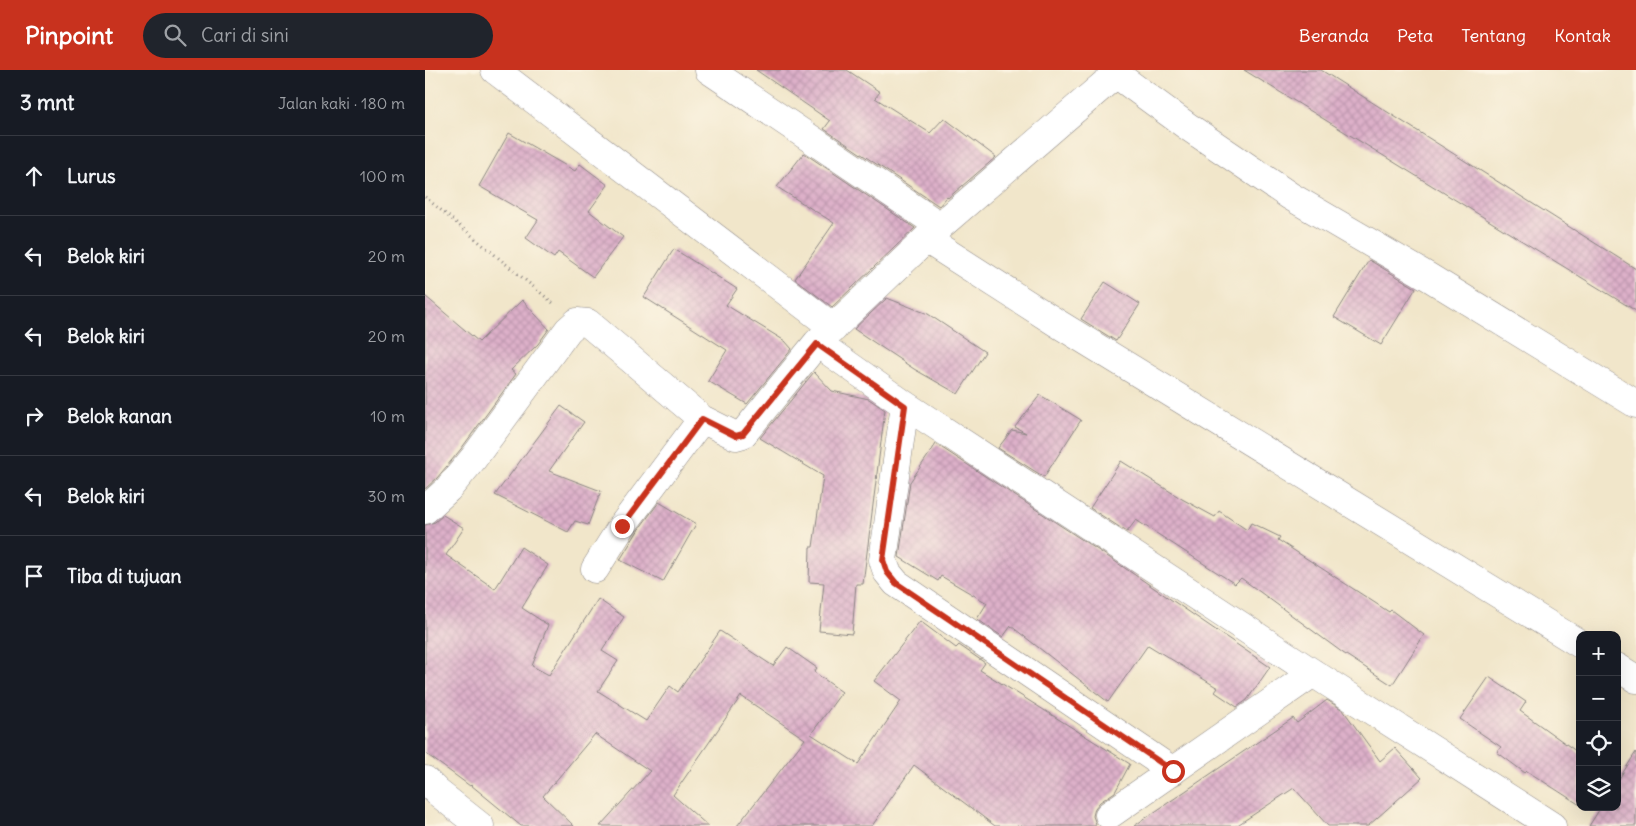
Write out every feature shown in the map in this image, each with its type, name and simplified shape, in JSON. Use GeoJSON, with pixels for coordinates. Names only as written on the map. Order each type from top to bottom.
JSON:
{"type":"FeatureCollection","features":[{"type":"Feature","properties":{"kind":"street"},"geometry":{"type":"LineString","coordinates":[[495,70],[825,336],[905,406],[1313,673],[1552,826]]}},
{"type":"Feature","properties":{"kind":"street"},"geometry":{"type":"LineString","coordinates":[[709,70],[1057,323],[1576,642]]}},
{"type":"Feature","properties":{"kind":"street"},"geometry":{"type":"LineString","coordinates":[[425,510],[448,489],[473,459],[568,330],[577,322],[588,324],[702,419],[736,436],[743,434],[825,336],[933,233],[1116,74],[1187,126],[1290,196],[1427,276],[1636,404]]}},
{"type":"Feature","properties":{"kind":"street"},"geometry":{"type":"LineString","coordinates":[[905,406],[883,560],[887,572],[896,583],[1173,771]]}},
{"type":"Feature","properties":{"kind":"street"},"geometry":{"type":"LineString","coordinates":[[595,569],[622,526],[702,419]]}},
{"type":"Feature","properties":{"kind":"street"},"geometry":{"type":"LineString","coordinates":[[1621,670],[1636,679]]}},
{"type":"Feature","properties":{"kind":"street"},"geometry":{"type":"LineString","coordinates":[[1109,816],[1313,673]]}},
{"type":"Feature","properties":{"kind":"street"},"geometry":{"type":"LineString","coordinates":[[425,780],[437,792],[480,826]]}},
{"type":"Feature","properties":{"kind":"path"},"geometry":{"type":"LineString","coordinates":[[425,197],[577,322]]}},
{"type":"Feature","properties":{"kind":"building"},"geometry":{"type":"Polygon","coordinates":[[[756,70],[847,70],[880,92],[875,98],[930,133],[944,118],[996,157],[947,197],[939,206],[824,129],[830,121],[756,70]]]}},
{"type":"Feature","properties":{"kind":"building"},"geometry":{"type":"Polygon","coordinates":[[[1244,70],[1321,70],[1636,269],[1636,311],[1244,70]]]}},
{"type":"Feature","properties":{"kind":"building"},"geometry":{"type":"Polygon","coordinates":[[[509,133],[575,171],[580,164],[608,185],[589,211],[623,237],[593,277],[558,252],[554,258],[526,238],[538,220],[479,186],[509,133]]]}},
{"type":"Feature","properties":{"kind":"building"},"geometry":{"type":"Polygon","coordinates":[[[804,153],[915,228],[832,307],[795,279],[834,223],[777,187],[804,153]]]}},
{"type":"Feature","properties":{"kind":"building"},"geometry":{"type":"Polygon","coordinates":[[[674,249],[737,289],[726,305],[785,341],[792,349],[747,404],[708,381],[727,350],[644,297],[674,249]]]}},
{"type":"Feature","properties":{"kind":"building"},"geometry":{"type":"Polygon","coordinates":[[[1369,260],[1416,288],[1381,345],[1334,317],[1369,260]]]}},
{"type":"Feature","properties":{"kind":"building"},"geometry":{"type":"Polygon","coordinates":[[[1105,282],[1140,304],[1116,341],[1081,319],[1105,282]]]}},
{"type":"Feature","properties":{"kind":"building"},"geometry":{"type":"Polygon","coordinates":[[[425,296],[479,342],[522,300],[549,329],[538,344],[511,370],[516,374],[461,449],[437,478],[425,489],[425,296]]]}},
{"type":"Feature","properties":{"kind":"building"},"geometry":{"type":"Polygon","coordinates":[[[887,298],[928,314],[985,352],[958,394],[914,369],[854,329],[887,298]]]}},
{"type":"Feature","properties":{"kind":"building"},"geometry":{"type":"Polygon","coordinates":[[[814,372],[832,391],[869,399],[885,410],[863,584],[856,584],[852,634],[819,631],[824,583],[809,582],[810,547],[813,547],[823,476],[760,438],[814,372]]]}},
{"type":"Feature","properties":{"kind":"building"},"geometry":{"type":"Polygon","coordinates":[[[1040,395],[1081,420],[1044,477],[998,448],[1012,430],[1026,433],[1015,427],[1040,395]]]}},
{"type":"Feature","properties":{"kind":"building"},"geometry":{"type":"Polygon","coordinates":[[[561,406],[584,422],[549,471],[601,491],[588,525],[575,521],[568,532],[495,495],[561,406]]]}},
{"type":"Feature","properties":{"kind":"building"},"geometry":{"type":"Polygon","coordinates":[[[936,444],[1110,558],[1270,667],[1247,700],[1237,707],[1215,692],[1218,688],[1148,645],[1108,702],[1011,626],[1003,637],[977,619],[987,603],[941,576],[938,581],[899,557],[910,482],[936,444]]]}},
{"type":"Feature","properties":{"kind":"building"},"geometry":{"type":"Polygon","coordinates":[[[1121,461],[1215,517],[1219,511],[1247,530],[1251,523],[1280,537],[1278,540],[1389,612],[1391,610],[1424,635],[1392,685],[1343,653],[1241,578],[1235,584],[1136,520],[1127,532],[1090,508],[1121,461]]]}},
{"type":"Feature","properties":{"kind":"building"},"geometry":{"type":"Polygon","coordinates":[[[659,502],[696,524],[663,582],[620,560],[639,529],[659,502]]]}},
{"type":"Feature","properties":{"kind":"building"},"geometry":{"type":"Polygon","coordinates":[[[443,515],[464,528],[446,555],[495,589],[521,547],[548,565],[522,608],[548,625],[532,666],[549,675],[598,599],[624,617],[602,651],[618,661],[598,691],[646,721],[670,686],[678,692],[720,631],[773,666],[787,647],[817,668],[814,672],[842,692],[811,734],[858,764],[901,701],[874,681],[920,621],[956,648],[959,645],[985,663],[980,670],[1130,764],[1115,792],[1100,802],[1095,808],[1093,816],[1095,826],[995,826],[914,765],[872,826],[737,826],[805,739],[741,696],[673,795],[708,826],[600,826],[650,771],[595,734],[543,796],[574,826],[521,826],[471,785],[425,753],[425,525],[435,522],[443,515]]]}},
{"type":"Feature","properties":{"kind":"building"},"geometry":{"type":"Polygon","coordinates":[[[1489,677],[1526,702],[1520,711],[1576,751],[1576,802],[1527,771],[1525,773],[1497,752],[1501,747],[1460,719],[1489,677]]]}},
{"type":"Feature","properties":{"kind":"building"},"geometry":{"type":"Polygon","coordinates":[[[1327,700],[1343,710],[1380,761],[1395,748],[1422,778],[1368,826],[1328,826],[1294,788],[1236,826],[1134,826],[1293,718],[1297,723],[1327,700]]]}},
{"type":"Feature","properties":{"kind":"building"},"geometry":{"type":"Polygon","coordinates":[[[1636,752],[1636,826],[1589,826],[1598,811],[1621,811],[1621,776],[1636,752]]]}},
{"type":"Feature","properties":{"kind":"route"},"geometry":{"type":"LineString","coordinates":[[622,526],[702,419],[729,434],[736,436],[743,434],[817,344],[905,406],[883,560],[887,572],[896,583],[1173,771]]}}]}
